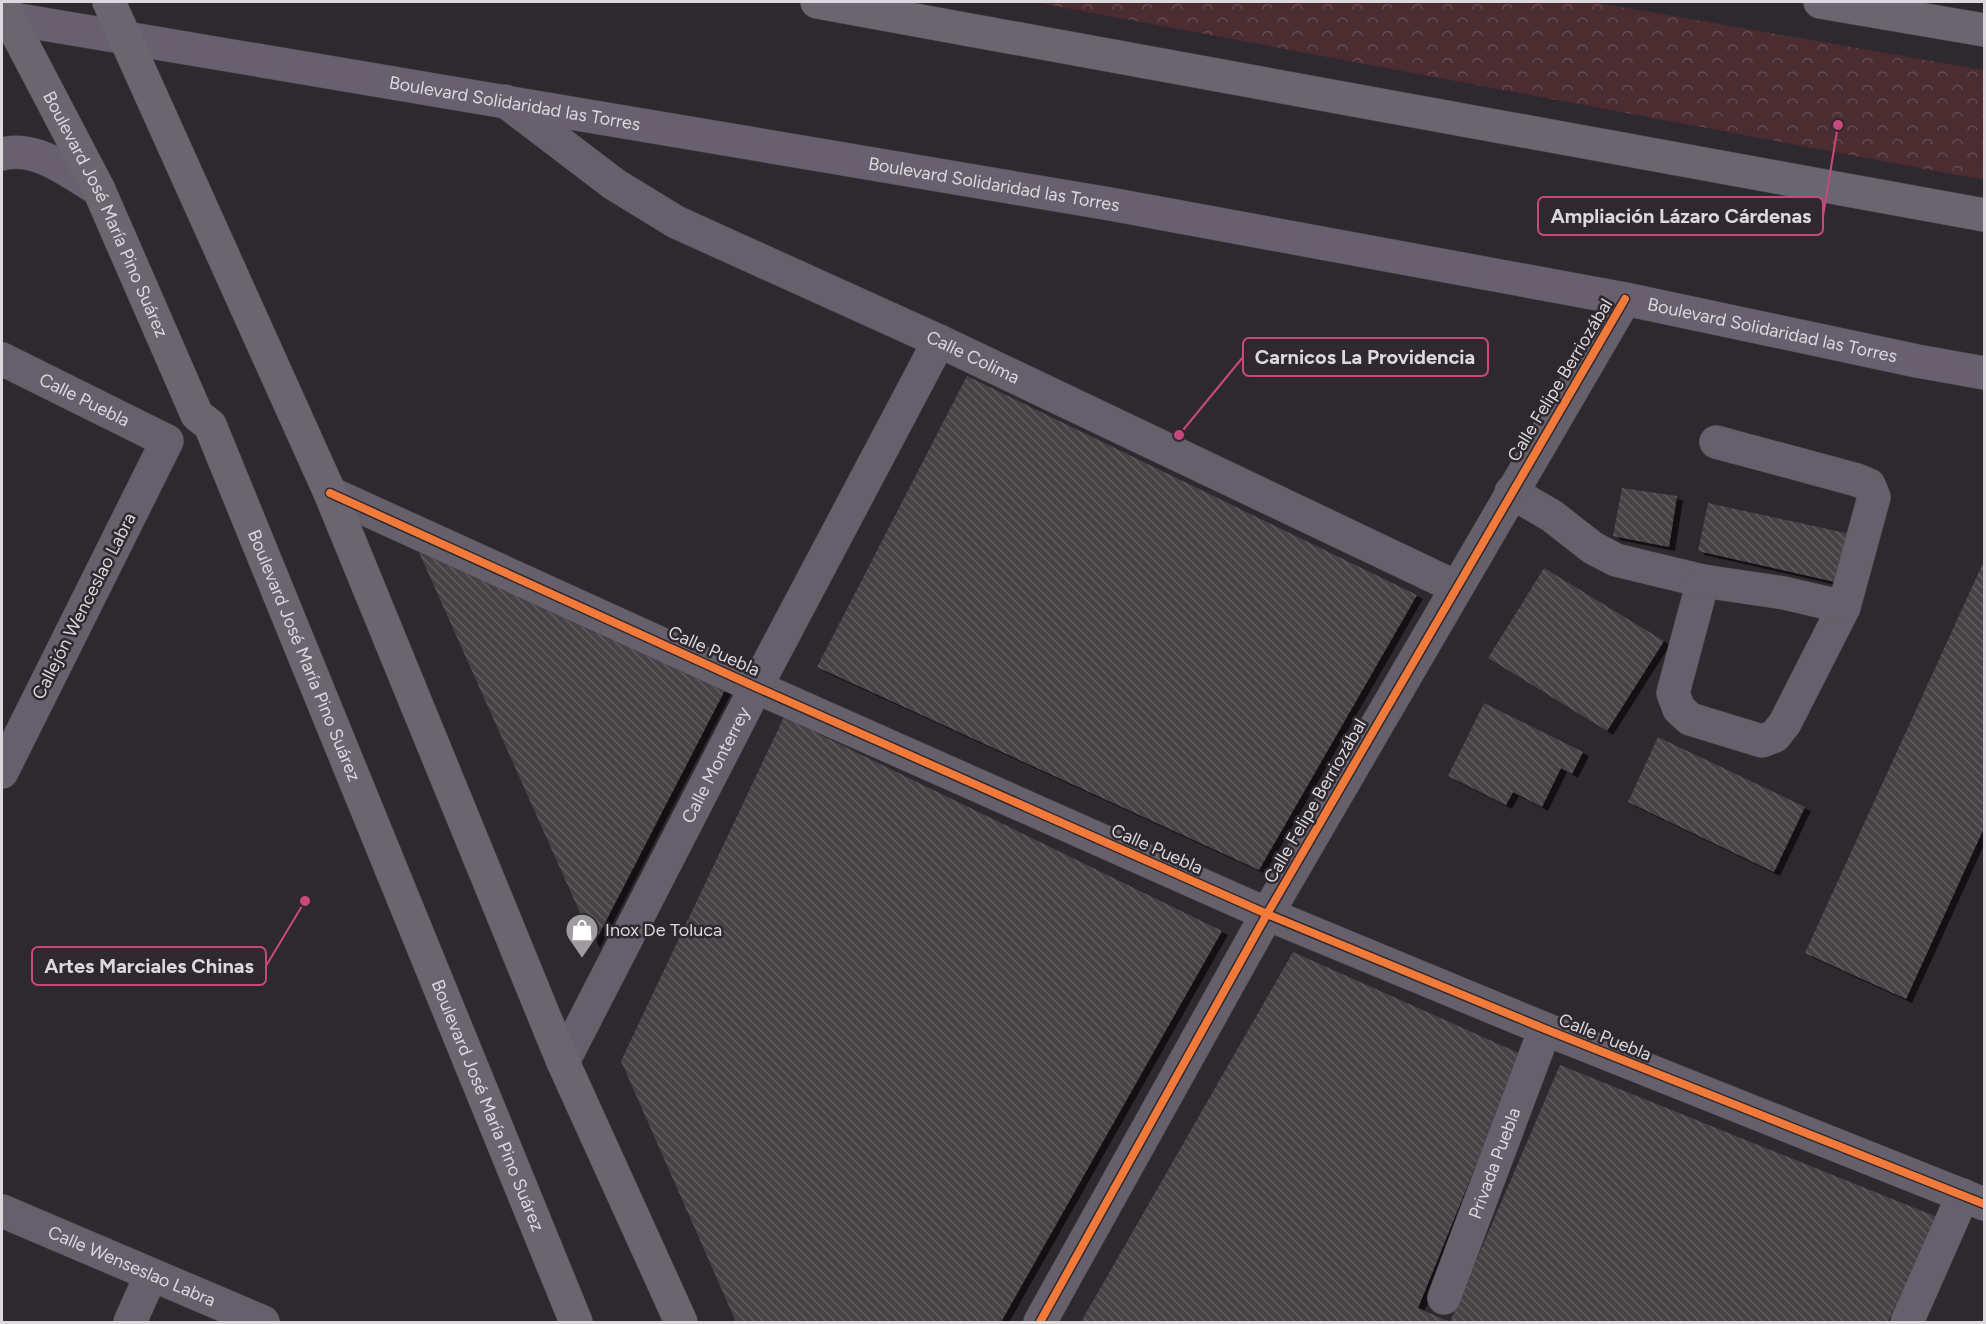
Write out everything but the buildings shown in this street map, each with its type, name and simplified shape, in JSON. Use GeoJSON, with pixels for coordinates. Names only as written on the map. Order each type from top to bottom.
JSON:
{"type":"FeatureCollection","features":[{"type":"Feature","properties":{"kind":"highway"},"geometry":{"type":"LineString","coordinates":[[109,2],[330,493],[563,1062],[681,1323]]}},
{"type":"Feature","properties":{"kind":"highway"},"geometry":{"type":"LineString","coordinates":[[817,2],[1984,215]]}},
{"type":"Feature","properties":{"kind":"highway"},"geometry":{"type":"LineString","coordinates":[[1820,2],[1984,30]]}},
{"type":"Feature","properties":{"kind":"highway","name":"Boulevard José María Pino Suárez"},"geometry":{"type":"LineString","coordinates":[[4,15],[99,190],[197,415],[210,425],[576,1323]]}},
{"type":"Feature","properties":{"kind":"highway"},"geometry":{"type":"LineString","coordinates":[[1880,195],[1922,208],[1984,233]]}},
{"type":"Feature","properties":{"kind":"main road","name":"Boulevard Solidaridad las Torres"},"geometry":{"type":"LineString","coordinates":[[4,15],[1110,204],[1625,299],[1905,359],[1984,373]]}},
{"type":"Feature","properties":{"kind":"main road"},"geometry":{"type":"LineString","coordinates":[[2,154],[18,152],[50,160],[99,190]]}},
{"type":"Feature","properties":{"kind":"street","name":"Calle Colima"},"geometry":{"type":"LineString","coordinates":[[505,101],[614,184],[676,222],[939,341],[1456,586]]}},
{"type":"Feature","properties":{"kind":"street","name":"Calle Felipe Berriozábal"},"geometry":{"type":"LineString","coordinates":[[1040,1323],[1267,914],[1625,299]]}},
{"type":"Feature","properties":{"kind":"street","name":"Calle Monterrey"},"geometry":{"type":"LineString","coordinates":[[563,1062],[756,687],[939,341]]}},
{"type":"Feature","properties":{"kind":"street","name":"Calle Puebla"},"geometry":{"type":"LineString","coordinates":[[2,359],[167,441]]}},
{"type":"Feature","properties":{"kind":"street","name":"Callejón Wenceslao Labra"},"geometry":{"type":"LineString","coordinates":[[2,772],[167,441]]}},
{"type":"Feature","properties":{"kind":"street"},"geometry":{"type":"LineString","coordinates":[[1702,581],[1673,693],[1679,709],[1690,719],[1762,741],[1775,736],[1785,723],[1844,607],[1874,497],[1869,485],[1716,442]]}},
{"type":"Feature","properties":{"kind":"street"},"geometry":{"type":"LineString","coordinates":[[1511,492],[1552,516],[1593,548],[1616,560],[1702,581],[1784,593],[1844,607]]}},
{"type":"Feature","properties":{"kind":"street","name":"Calle Puebla"},"geometry":{"type":"LineString","coordinates":[[330,493],[756,687],[1267,914],[1545,1029],[1974,1200]]}},
{"type":"Feature","properties":{"kind":"street","name":"Privada Puebla"},"geometry":{"type":"LineString","coordinates":[[1444,1298],[1545,1029]]}},
{"type":"Feature","properties":{"kind":"street"},"geometry":{"type":"LineString","coordinates":[[1907,1323],[1974,1200]]}},
{"type":"Feature","properties":{"kind":"street","name":"Calle Wenseslao Labra"},"geometry":{"type":"LineString","coordinates":[[2,1211],[262,1323]]}},
{"type":"Feature","properties":{"kind":"street"},"geometry":{"type":"LineString","coordinates":[[130,1323],[151,1275]]}},
{"type":"Feature","properties":{"kind":"green space"},"geometry":{"type":"Polygon","coordinates":[[[1034,2],[1593,2],[1984,70],[1984,180],[1034,2]]]}},
{"type":"Feature","properties":{"kind":"cycle path"},"geometry":{"type":"LineString","coordinates":[[1040,1322],[1267,914],[1625,299]]}},
{"type":"Feature","properties":{"kind":"cycle path"},"geometry":{"type":"LineString","coordinates":[[330,493],[756,687],[1267,914],[1545,1029],[1984,1204]]}},
{"type":"Feature","properties":{"kind":"place","name":"Ampliación Lázaro Cárdenas"},"geometry":{"type":"Point","coordinates":[1838,125]}},
{"type":"Feature","properties":{"kind":"place","name":"Carnicos La Providencia"},"geometry":{"type":"Point","coordinates":[1179,435]}},
{"type":"Feature","properties":{"kind":"place","name":"Artes Marciales Chinas"},"geometry":{"type":"Point","coordinates":[305,901]}},
{"type":"Feature","properties":{"kind":"place","name":"Inox De Toluca"},"geometry":{"type":"Point","coordinates":[582,959]}}]}
